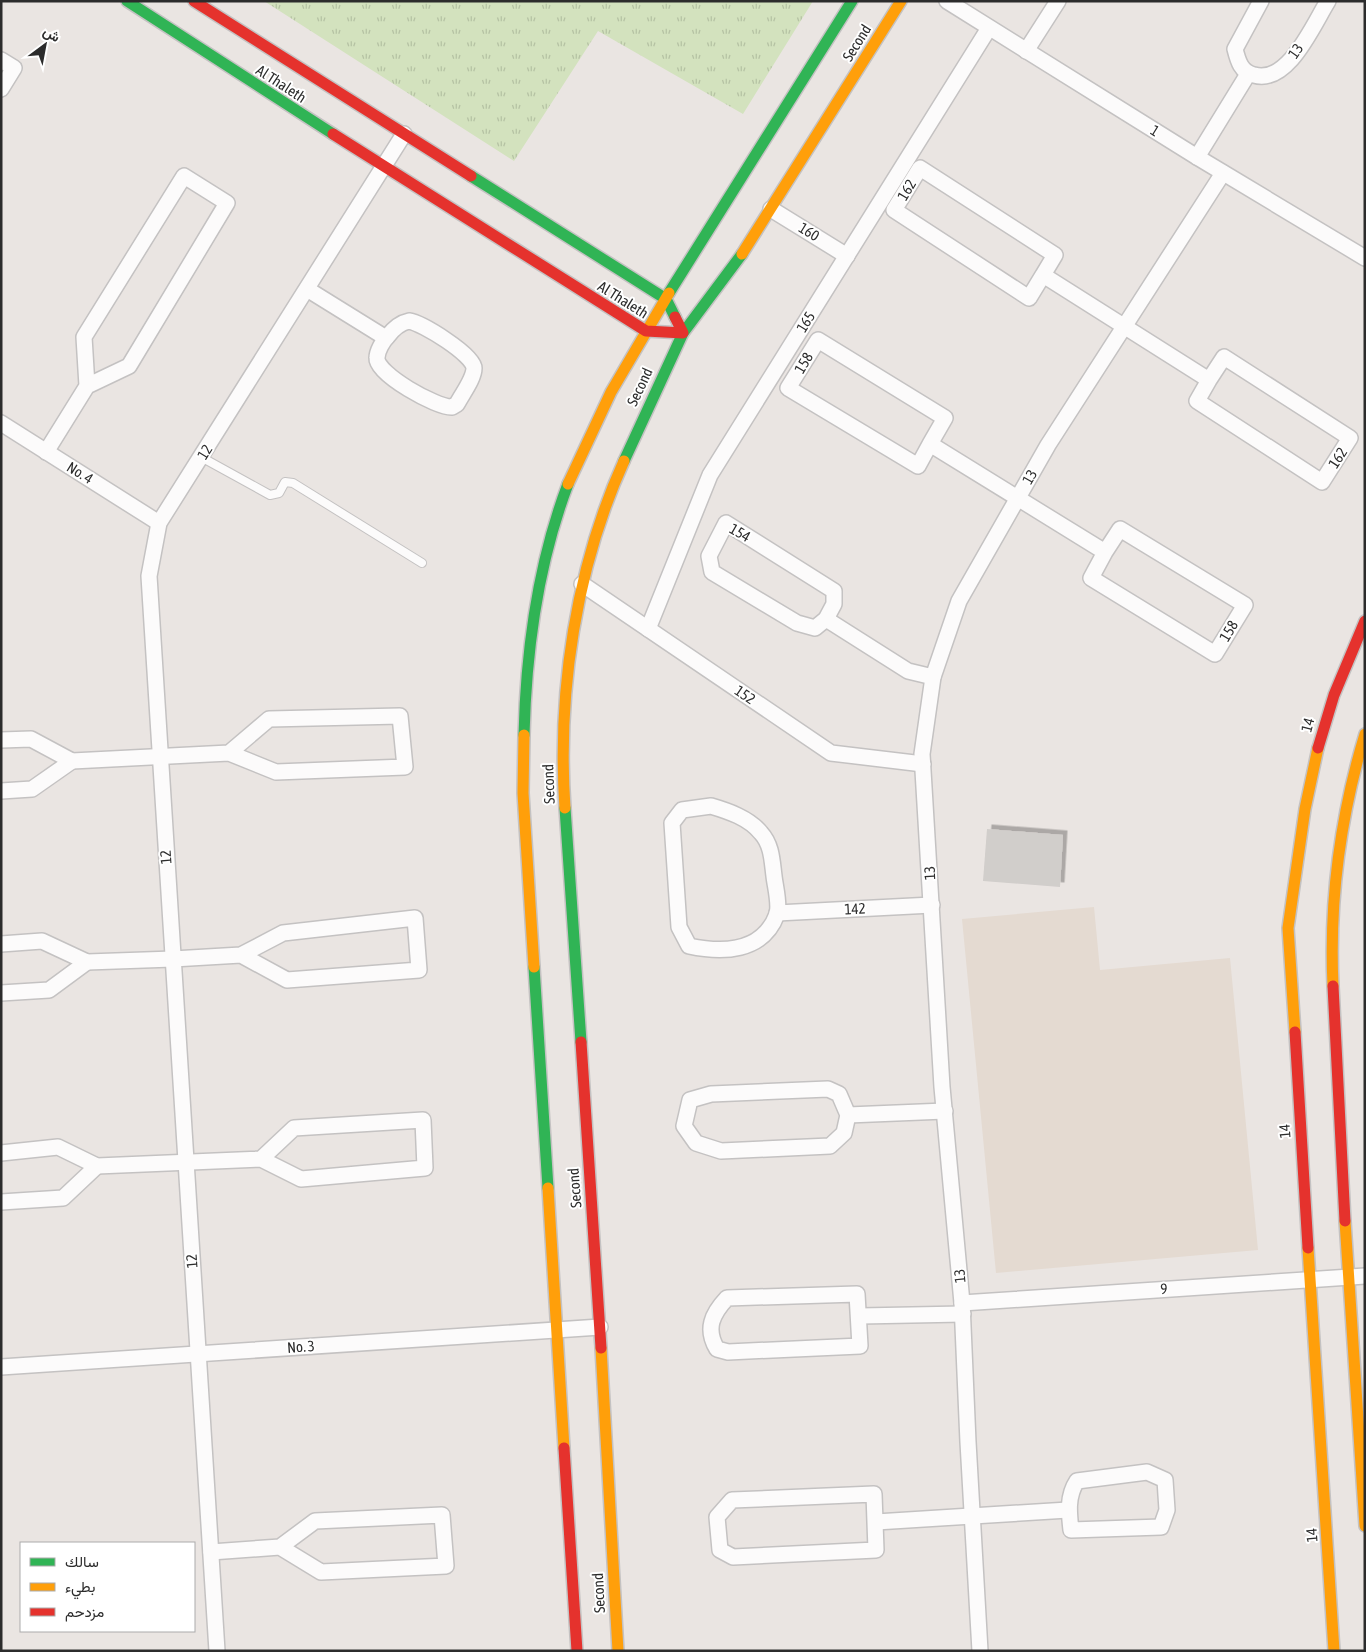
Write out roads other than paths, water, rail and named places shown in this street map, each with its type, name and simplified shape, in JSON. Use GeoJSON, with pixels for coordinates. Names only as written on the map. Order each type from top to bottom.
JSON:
{"type":"FeatureCollection","features":[{"type":"Feature","properties":{"kind":"street","name":"Al Thaleth"},"geometry":{"type":"LineString","coordinates":[[127,1],[383,168],[646,331],[683,334]]}},
{"type":"Feature","properties":{"kind":"street","name":"Al Thaleth"},"geometry":{"type":"LineString","coordinates":[[194,1],[666,299],[683,334]]}},
{"type":"Feature","properties":{"kind":"street","name":"Second"},"geometry":{"type":"LineString","coordinates":[[577,1651],[523,793],[524,704],[538,590],[551,534],[574,468],[600,414],[646,331],[852,1]]}},
{"type":"Feature","properties":{"kind":"street","name":"Second"},"geometry":{"type":"LineString","coordinates":[[618,1651],[600,1327],[564,793],[563,727],[569,662],[582,584],[592,545],[614,484],[683,334],[740,257],[901,1]]}},
{"type":"Feature","properties":{"kind":"street","name":"1"},"geometry":{"type":"LineString","coordinates":[[947,1],[1223,173],[1365,258]]}},
{"type":"Feature","properties":{"kind":"street"},"geometry":{"type":"LineString","coordinates":[[1026,51],[1058,1]]}},
{"type":"Feature","properties":{"kind":"street"},"geometry":{"type":"LineString","coordinates":[[1197,157],[1248,74],[1238,63],[1235,49],[1261,1]]}},
{"type":"Feature","properties":{"kind":"street","name":"13"},"geometry":{"type":"LineString","coordinates":[[1248,74],[1262,77],[1277,73],[1293,59],[1328,1]]}},
{"type":"Feature","properties":{"kind":"street","name":"165"},"geometry":{"type":"LineString","coordinates":[[648,629],[710,475],[989,28]]}},
{"type":"Feature","properties":{"kind":"street"},"geometry":{"type":"LineString","coordinates":[[1,60],[14,68],[1,89]]}},
{"type":"Feature","properties":{"kind":"street","name":"12"},"geometry":{"type":"LineString","coordinates":[[214,1650],[211,1552],[149,576],[160,523],[404,134]]}},
{"type":"Feature","properties":{"kind":"street","name":"162"},"geometry":{"type":"LineString","coordinates":[[920,168],[1055,255],[1043,275],[1030,298],[894,210],[920,168]]}},
{"type":"Feature","properties":{"kind":"street","name":"13"},"geometry":{"type":"LineString","coordinates":[[980,1651],[963,1309],[945,1110],[922,754],[933,678],[959,601],[1048,445],[1223,173]]}},
{"type":"Feature","properties":{"kind":"street"},"geometry":{"type":"LineString","coordinates":[[46,452],[87,386],[129,366],[227,203],[184,176],[84,338],[87,386]]}},
{"type":"Feature","properties":{"kind":"street","name":"160"},"geometry":{"type":"LineString","coordinates":[[770,208],[847,256]]}},
{"type":"Feature","properties":{"kind":"street"},"geometry":{"type":"LineString","coordinates":[[1043,275],[1209,380]]}},
{"type":"Feature","properties":{"kind":"street"},"geometry":{"type":"LineString","coordinates":[[307,289],[386,338]]}},
{"type":"Feature","properties":{"kind":"street"},"geometry":{"type":"LineString","coordinates":[[404,322],[413,322],[470,358],[474,366],[474,372],[457,404],[452,407],[443,406],[387,375],[376,358],[386,338],[398,325],[404,322]]}},
{"type":"Feature","properties":{"kind":"street","name":"158"},"geometry":{"type":"LineString","coordinates":[[818,340],[945,418],[930,444],[918,466],[788,388],[818,340]]}},
{"type":"Feature","properties":{"kind":"street","name":"162"},"geometry":{"type":"LineString","coordinates":[[1224,357],[1350,438],[1322,482],[1197,401],[1209,380],[1224,357]]}},
{"type":"Feature","properties":{"kind":"street","name":"No. 4"},"geometry":{"type":"LineString","coordinates":[[1,423],[160,523]]}},
{"type":"Feature","properties":{"kind":"street"},"geometry":{"type":"LineString","coordinates":[[930,444],[1105,552]]}},
{"type":"Feature","properties":{"kind":"street","name":"154"},"geometry":{"type":"LineString","coordinates":[[726,523],[834,591],[834,604],[826,619],[814,628],[797,623],[712,572],[710,556],[726,523]]}},
{"type":"Feature","properties":{"kind":"street","name":"158"},"geometry":{"type":"LineString","coordinates":[[1120,529],[1244,605],[1215,654],[1091,578],[1105,552],[1120,529]]}},
{"type":"Feature","properties":{"kind":"street","name":"152"},"geometry":{"type":"LineString","coordinates":[[582,584],[831,753],[923,764]]}},
{"type":"Feature","properties":{"kind":"street"},"geometry":{"type":"LineString","coordinates":[[826,619],[908,671],[933,678]]}},
{"type":"Feature","properties":{"kind":"street","name":"14"},"geometry":{"type":"LineString","coordinates":[[1334,1651],[1288,928],[1300,828],[1322,725],[1365,620]]}},
{"type":"Feature","properties":{"kind":"street"},"geometry":{"type":"LineString","coordinates":[[1,740],[31,739],[72,761],[229,753],[276,772],[405,768],[400,716],[269,719],[229,753]]}},
{"type":"Feature","properties":{"kind":"street"},"geometry":{"type":"LineString","coordinates":[[1365,734],[1356,764],[1337,855],[1331,936],[1348,1278],[1365,1526]]}},
{"type":"Feature","properties":{"kind":"street"},"geometry":{"type":"LineString","coordinates":[[1,791],[32,789],[72,761]]}},
{"type":"Feature","properties":{"kind":"street"},"geometry":{"type":"LineString","coordinates":[[711,806],[733,813],[761,832],[771,849],[778,913],[768,930],[751,945],[714,951],[689,946],[679,927],[672,823],[682,810],[711,806]]}},
{"type":"Feature","properties":{"kind":"street","name":"142"},"geometry":{"type":"LineString","coordinates":[[778,913],[932,905]]}},
{"type":"Feature","properties":{"kind":"street"},"geometry":{"type":"LineString","coordinates":[[1,944],[42,941],[87,962],[241,955],[283,933],[415,918],[419,970],[287,980],[241,955]]}},
{"type":"Feature","properties":{"kind":"street"},"geometry":{"type":"LineString","coordinates":[[1,993],[49,990],[87,962]]}},
{"type":"Feature","properties":{"kind":"street"},"geometry":{"type":"LineString","coordinates":[[828,1089],[839,1094],[848,1115],[844,1133],[830,1146],[720,1151],[696,1143],[684,1126],[690,1100],[711,1094],[828,1089]]}},
{"type":"Feature","properties":{"kind":"street"},"geometry":{"type":"LineString","coordinates":[[848,1115],[945,1110]]}},
{"type":"Feature","properties":{"kind":"street"},"geometry":{"type":"LineString","coordinates":[[1,1153],[58,1146],[97,1166],[260,1159],[301,1179],[425,1168],[423,1120],[294,1128],[260,1159]]}},
{"type":"Feature","properties":{"kind":"street"},"geometry":{"type":"LineString","coordinates":[[1,1202],[64,1198],[97,1166]]}},
{"type":"Feature","properties":{"kind":"street","name":"9"},"geometry":{"type":"LineString","coordinates":[[860,1316],[963,1309],[1310,1278],[1365,1276]]}},
{"type":"Feature","properties":{"kind":"street"},"geometry":{"type":"LineString","coordinates":[[858,1294],[860,1316],[860,1346],[728,1352],[717,1349],[711,1340],[710,1324],[716,1310],[727,1298],[858,1294]]}},
{"type":"Feature","properties":{"kind":"street","name":"No. 3"},"geometry":{"type":"LineString","coordinates":[[1,1367],[600,1327]]}},
{"type":"Feature","properties":{"kind":"street"},"geometry":{"type":"LineString","coordinates":[[1146,1472],[1165,1480],[1167,1510],[1161,1526],[1071,1530],[1068,1510],[1072,1488],[1077,1481],[1146,1472]]}},
{"type":"Feature","properties":{"kind":"street"},"geometry":{"type":"LineString","coordinates":[[874,1494],[876,1522],[876,1550],[733,1557],[720,1550],[717,1516],[732,1500],[874,1494]]}},
{"type":"Feature","properties":{"kind":"street"},"geometry":{"type":"LineString","coordinates":[[876,1522],[1068,1510]]}},
{"type":"Feature","properties":{"kind":"street"},"geometry":{"type":"LineString","coordinates":[[211,1552],[280,1547],[315,1521],[442,1515],[446,1566],[321,1572],[280,1547]]}},
{"type":"Feature","properties":{"kind":"lane"},"geometry":{"type":"LineString","coordinates":[[201,457],[270,495],[278,493],[285,482],[293,483],[422,563]]}}]}
